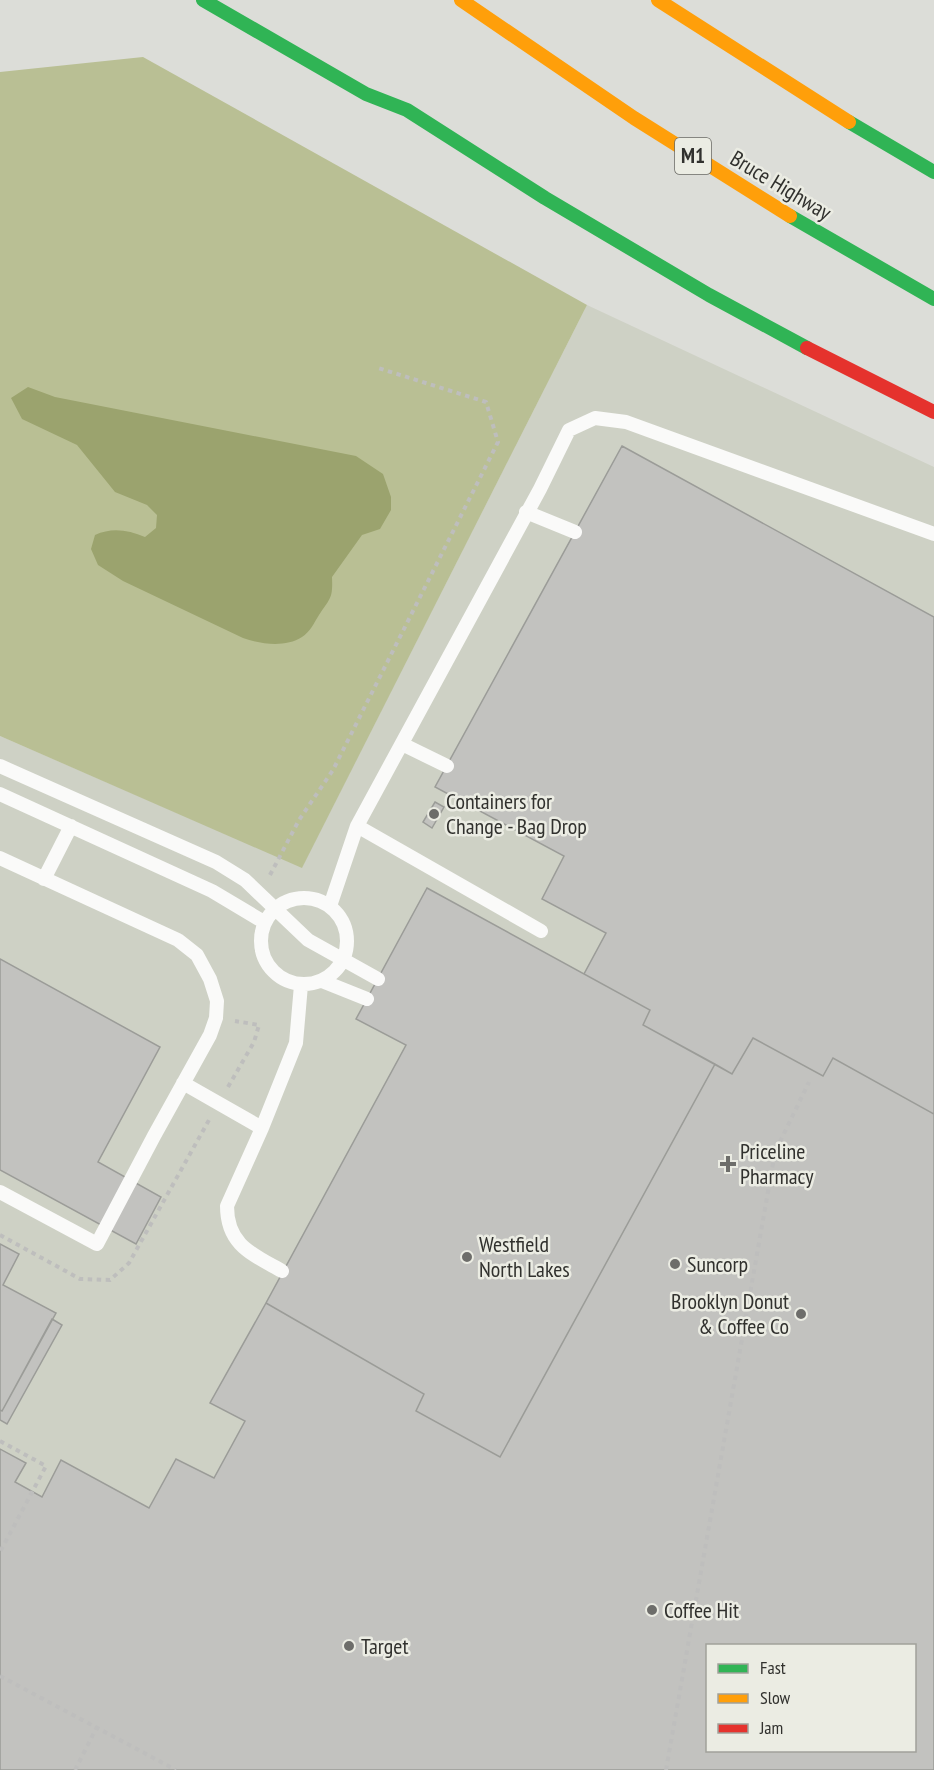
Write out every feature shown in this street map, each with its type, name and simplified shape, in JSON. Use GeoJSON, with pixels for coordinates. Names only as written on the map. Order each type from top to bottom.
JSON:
{"type":"FeatureCollection","features":[{"type":"Feature","properties":{"kind":"main road"},"geometry":{"type":"LineString","coordinates":[[203,0],[366,94],[407,110],[545,198],[709,295],[868,380],[934,412]]}},
{"type":"Feature","properties":{"kind":"main road","name":"Bruce Highway"},"geometry":{"type":"LineString","coordinates":[[461,0],[640,122],[754,195],[934,299]]}},
{"type":"Feature","properties":{"kind":"main road"},"geometry":{"type":"LineString","coordinates":[[658,0],[821,105],[934,172]]}},
{"type":"Feature","properties":{"kind":"lane"},"geometry":{"type":"LineString","coordinates":[[330,906],[357,826],[569,430],[595,418],[626,422],[934,534]]}},
{"type":"Feature","properties":{"kind":"lane"},"geometry":{"type":"LineString","coordinates":[[526,512],[576,532]]}},
{"type":"Feature","properties":{"kind":"lane"},"geometry":{"type":"LineString","coordinates":[[402,744],[447,766]]}},
{"type":"Feature","properties":{"kind":"lane"},"geometry":{"type":"LineString","coordinates":[[4,768],[216,862],[245,880],[308,940],[377,981],[347,946]]}},
{"type":"Feature","properties":{"kind":"lane"},"geometry":{"type":"LineString","coordinates":[[0,794],[212,891],[264,922]]}},
{"type":"Feature","properties":{"kind":"lane"},"geometry":{"type":"LineString","coordinates":[[44,879],[71,826]]}},
{"type":"Feature","properties":{"kind":"lane"},"geometry":{"type":"LineString","coordinates":[[357,826],[541,931]]}},
{"type":"Feature","properties":{"kind":"lane"},"geometry":{"type":"LineString","coordinates":[[0,858],[178,940],[197,955],[210,979],[217,1001],[216,1018],[210,1035],[97,1244],[0,1192]]}},
{"type":"Feature","properties":{"kind":"lane"},"geometry":{"type":"LineString","coordinates":[[306,897],[319,900],[330,906],[340,917],[346,931],[347,946],[343,960],[335,972],[322,981],[301,985],[287,982],[266,963],[260,943],[264,922],[281,903],[306,897]]}},
{"type":"Feature","properties":{"kind":"lane"},"geometry":{"type":"LineString","coordinates":[[322,981],[367,999]]}},
{"type":"Feature","properties":{"kind":"lane"},"geometry":{"type":"LineString","coordinates":[[282,1271],[239,1244],[231,1233],[227,1220],[227,1206],[262,1128],[296,1043],[301,985]]}},
{"type":"Feature","properties":{"kind":"lane"},"geometry":{"type":"LineString","coordinates":[[183,1083],[262,1128]]}},
{"type":"Feature","properties":{"kind":"path"},"geometry":{"type":"LineString","coordinates":[[269,876],[299,820],[333,770],[498,442],[486,402],[375,367]]}},
{"type":"Feature","properties":{"kind":"path"},"geometry":{"type":"LineString","coordinates":[[0,1235],[80,1279],[110,1280],[129,1263],[254,1042],[259,1025],[216,1018]]}},
{"type":"Feature","properties":{"kind":"path"},"geometry":{"type":"LineString","coordinates":[[666,1770],[775,1152],[809,1082]]}},
{"type":"Feature","properties":{"kind":"path"},"geometry":{"type":"LineString","coordinates":[[0,1441],[46,1466],[0,1552]]}},
{"type":"Feature","properties":{"kind":"path"},"geometry":{"type":"LineString","coordinates":[[0,1676],[176,1770]]}},
{"type":"Feature","properties":{"kind":"path"},"geometry":{"type":"LineString","coordinates":[[75,1770],[97,1728]]}},
{"type":"Feature","properties":{"kind":"shaded area"},"geometry":{"type":"Polygon","coordinates":[[[143,57],[587,305],[302,868],[0,736],[0,72],[143,57]]]}},
{"type":"Feature","properties":{"kind":"shaded area","name":"Westfield North Lakes"},"geometry":{"type":"Polygon","coordinates":[[[587,305],[934,467],[934,1770],[0,1770],[0,736],[302,867],[587,305]]]}},
{"type":"Feature","properties":{"kind":"shaded area"},"geometry":{"type":"Polygon","coordinates":[[[28,387],[55,397],[356,456],[383,474],[391,497],[391,510],[380,529],[362,535],[332,577],[330,598],[305,635],[280,644],[243,638],[123,581],[98,565],[91,549],[95,535],[120,530],[145,537],[156,528],[157,515],[147,505],[115,492],[77,445],[22,419],[11,398],[28,387]]]}},
{"type":"Feature","properties":{"kind":"building"},"geometry":{"type":"Polygon","coordinates":[[[622,446],[934,617],[934,1114],[833,1058],[823,1076],[753,1038],[732,1074],[643,1025],[650,1010],[584,974],[606,933],[542,899],[564,856],[435,787],[622,446]]]}},
{"type":"Feature","properties":{"kind":"building","name":"Containers for Change - Bag Drop"},"geometry":{"type":"Polygon","coordinates":[[[435,802],[444,807],[432,828],[423,822],[435,802]]]}},
{"type":"Feature","properties":{"kind":"building"},"geometry":{"type":"Polygon","coordinates":[[[427,888],[650,1010],[643,1025],[715,1064],[500,1457],[416,1411],[424,1394],[266,1303],[406,1045],[356,1019],[427,888]]]}},
{"type":"Feature","properties":{"kind":"building"},"geometry":{"type":"Polygon","coordinates":[[[0,959],[160,1047],[98,1162],[161,1197],[136,1244],[0,1170],[0,959]]]}},
{"type":"Feature","properties":{"kind":"building","name":"Westfield North Lakes"},"geometry":{"type":"Polygon","coordinates":[[[753,1038],[823,1076],[833,1058],[934,1114],[934,1770],[0,1770],[0,1449],[26,1463],[15,1482],[42,1497],[61,1460],[149,1508],[176,1459],[214,1478],[245,1421],[210,1403],[266,1303],[424,1394],[416,1411],[500,1457],[715,1064],[732,1074],[753,1038]]]}},
{"type":"Feature","properties":{"kind":"building"},"geometry":{"type":"Polygon","coordinates":[[[0,1244],[19,1254],[3,1285],[56,1313],[2,1411],[0,1410],[0,1244]]]}},
{"type":"Feature","properties":{"kind":"building"},"geometry":{"type":"Polygon","coordinates":[[[52,1319],[62,1325],[7,1424],[0,1420],[0,1410],[2,1411],[52,1319]]]}},
{"type":"Feature","properties":{"kind":"traffic: fast"},"geometry":{"type":"LineString","coordinates":[[203,0],[366,94],[407,110],[545,198],[709,295],[807,348]]}},
{"type":"Feature","properties":{"kind":"traffic: fast"},"geometry":{"type":"LineString","coordinates":[[849,122],[934,172]]}},
{"type":"Feature","properties":{"kind":"traffic: fast"},"geometry":{"type":"LineString","coordinates":[[790,216],[934,299]]}},
{"type":"Feature","properties":{"kind":"traffic: slow"},"geometry":{"type":"LineString","coordinates":[[461,0],[634,118],[790,216]]}},
{"type":"Feature","properties":{"kind":"traffic: slow"},"geometry":{"type":"LineString","coordinates":[[658,0],[849,122]]}},
{"type":"Feature","properties":{"kind":"traffic: jam"},"geometry":{"type":"LineString","coordinates":[[807,348],[934,412]]}},
{"type":"Feature","properties":{"kind":"place","name":"Containers for Change - Bag Drop"},"geometry":{"type":"Point","coordinates":[434,814]}},
{"type":"Feature","properties":{"kind":"place","name":"Priceline Pharmacy"},"geometry":{"type":"Point","coordinates":[728,1164]}},
{"type":"Feature","properties":{"kind":"place","name":"Westfield North Lakes"},"geometry":{"type":"Point","coordinates":[467,1257]}},
{"type":"Feature","properties":{"kind":"place","name":"Suncorp"},"geometry":{"type":"Point","coordinates":[675,1264]}},
{"type":"Feature","properties":{"kind":"place","name":"Brooklyn Donut & Coffee Co"},"geometry":{"type":"Point","coordinates":[801,1314]}},
{"type":"Feature","properties":{"kind":"place","name":"Coffee Hit"},"geometry":{"type":"Point","coordinates":[652,1610]}},
{"type":"Feature","properties":{"kind":"place","name":"Target"},"geometry":{"type":"Point","coordinates":[349,1646]}}]}
